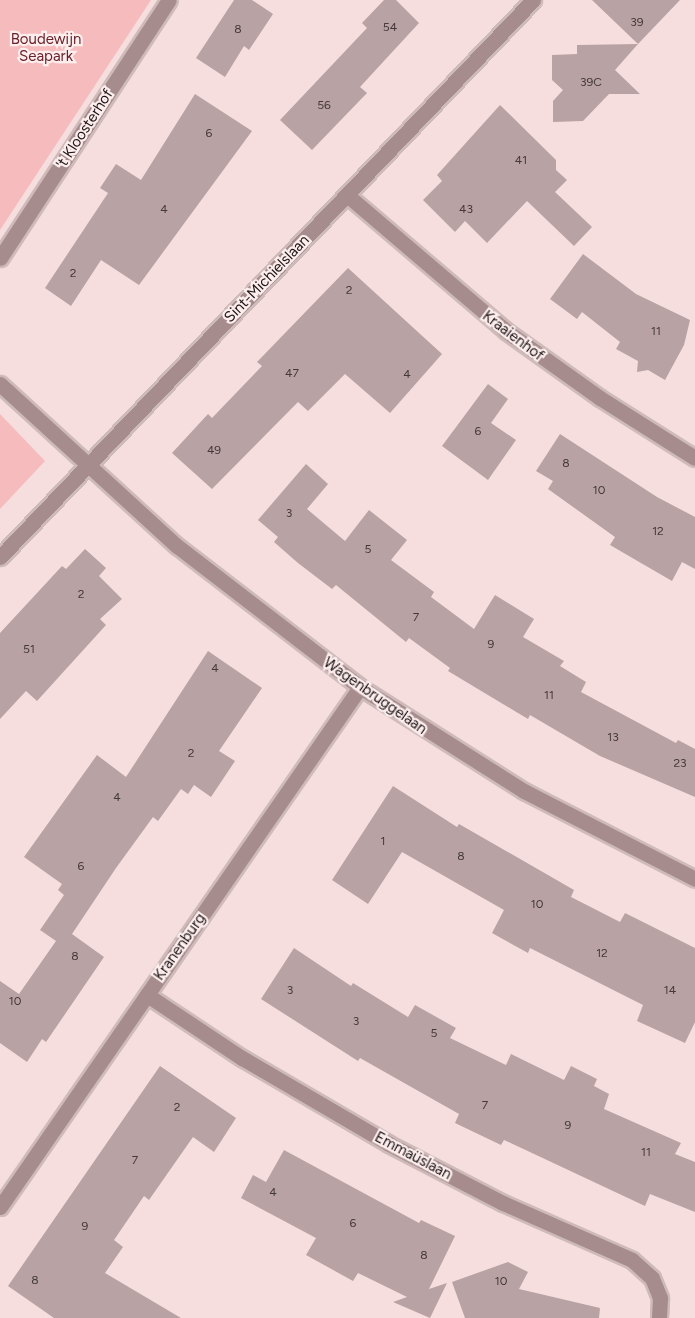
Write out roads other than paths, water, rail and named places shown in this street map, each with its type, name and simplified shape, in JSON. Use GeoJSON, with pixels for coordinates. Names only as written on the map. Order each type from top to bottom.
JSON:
{"type":"FeatureCollection","features":[{"type":"Feature","properties":{"kind":"street","name":"'t Kloosterhof"},"geometry":{"type":"LineString","coordinates":[[0,258],[169,0]]}},
{"type":"Feature","properties":{"kind":"street","name":"Sint-Michielslaan"},"geometry":{"type":"LineString","coordinates":[[0,557],[533,0]]}},
{"type":"Feature","properties":{"kind":"street","name":"Kraaienhof"},"geometry":{"type":"LineString","coordinates":[[347,195],[506,332],[600,398],[695,458]]}},
{"type":"Feature","properties":{"kind":"street"},"geometry":{"type":"LineString","coordinates":[[0,384],[88,465]]}},
{"type":"Feature","properties":{"kind":"street","name":"Wagenbruggelaan"},"geometry":{"type":"LineString","coordinates":[[88,465],[214,577],[360,687],[484,767],[587,825],[695,879]]}},
{"type":"Feature","properties":{"kind":"street","name":"Kranenburg"},"geometry":{"type":"LineString","coordinates":[[0,1207],[360,687]]}},
{"type":"Feature","properties":{"kind":"street","name":"Emmaüslaan"},"geometry":{"type":"LineString","coordinates":[[147,995],[252,1064],[399,1149],[503,1203],[632,1260],[655,1283],[660,1298],[658,1318]]}},
{"type":"Feature","properties":{"kind":"park label","name":"Boudewijn Seapark"},"geometry":{"type":"Point","coordinates":[46,48]}}]}
